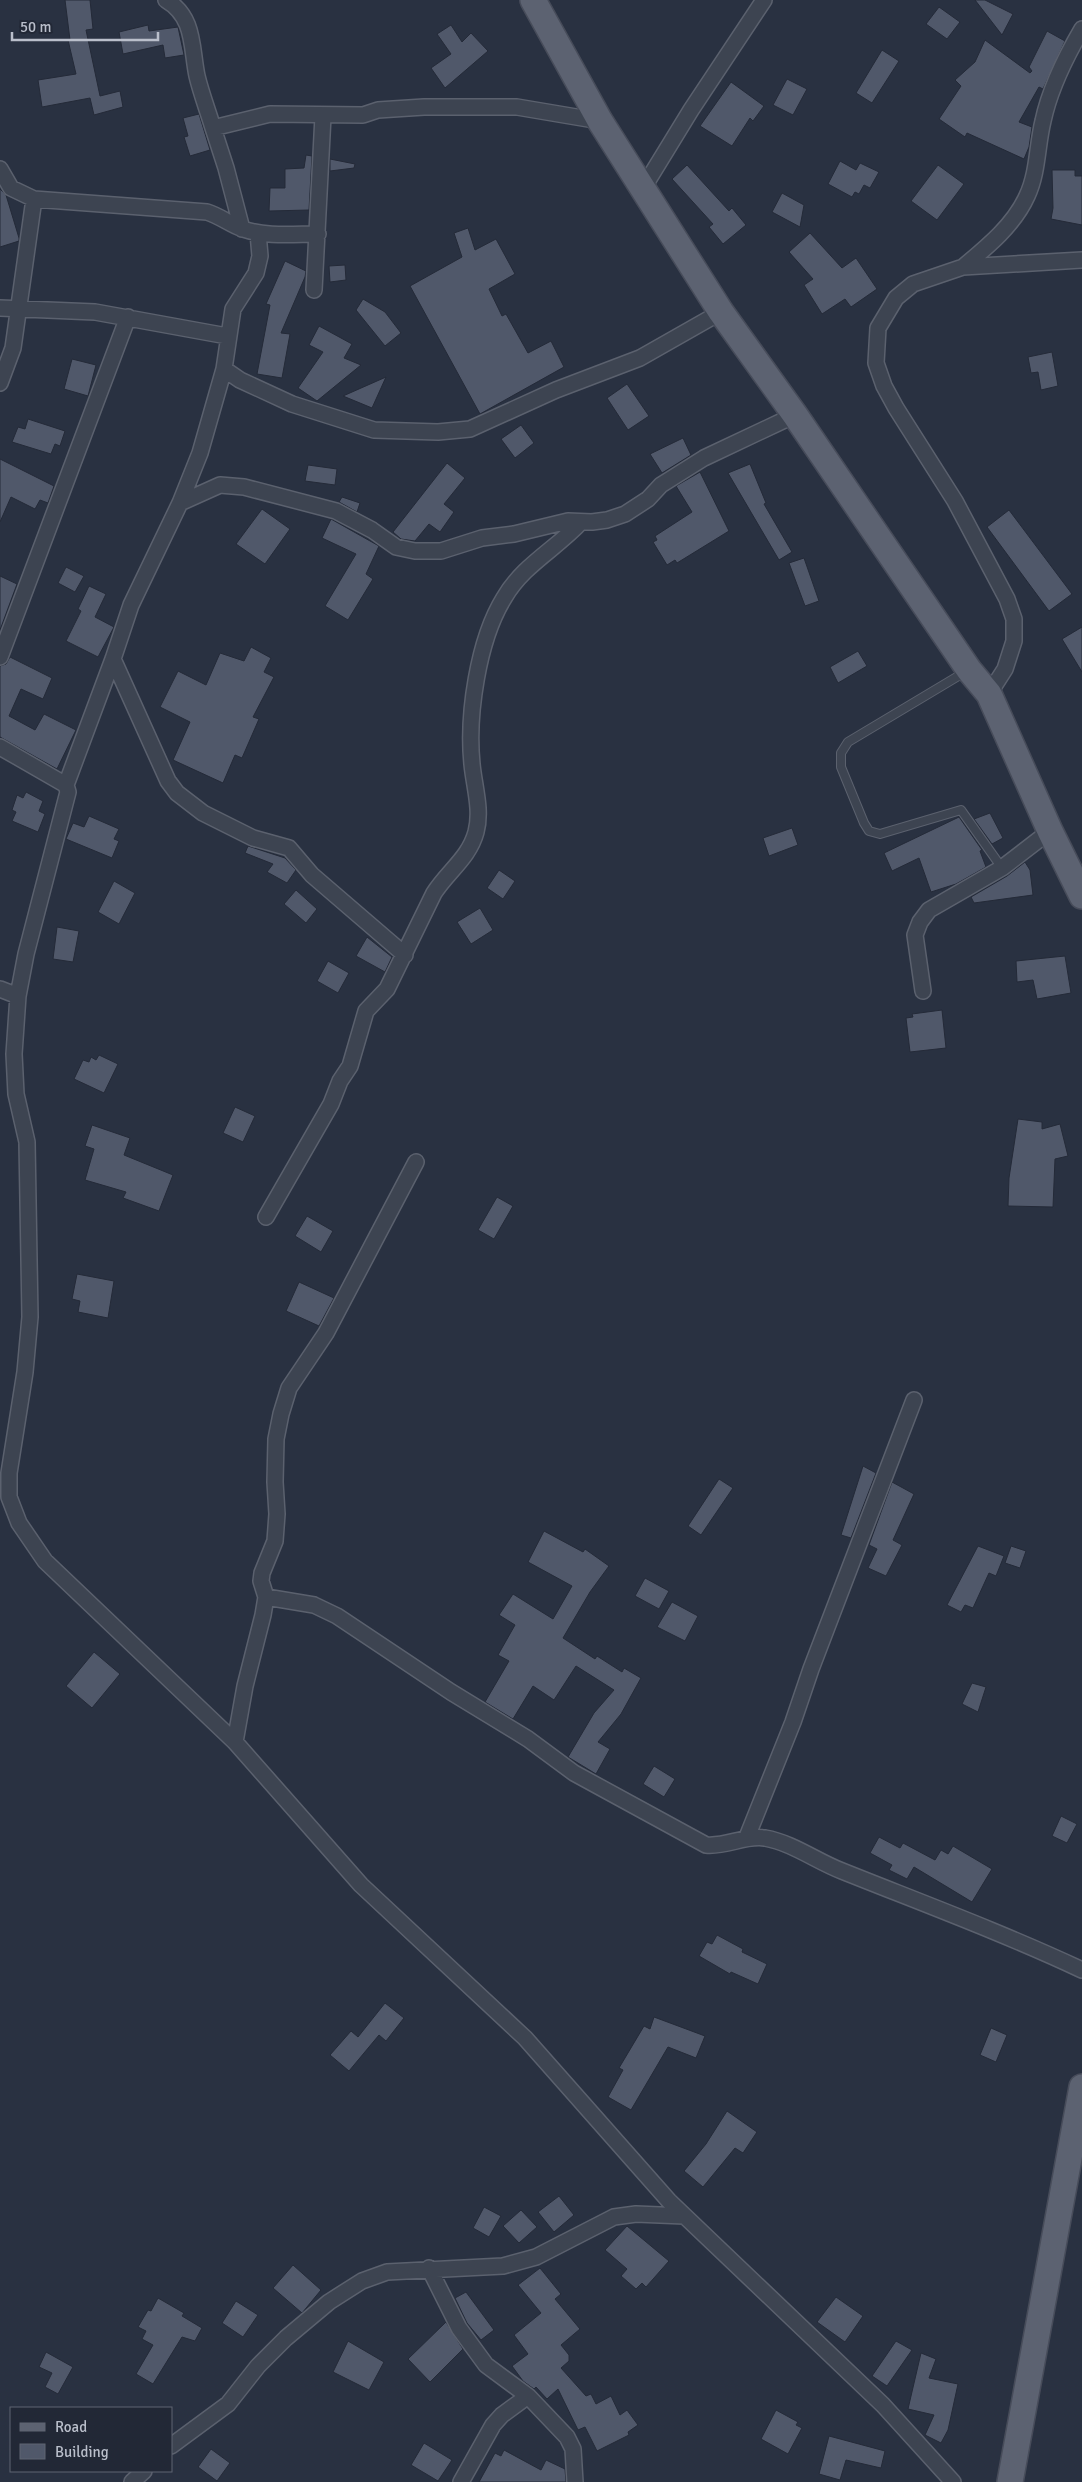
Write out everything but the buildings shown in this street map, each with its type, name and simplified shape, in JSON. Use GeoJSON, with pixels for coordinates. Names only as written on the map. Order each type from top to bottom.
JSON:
{"type":"FeatureCollection","features":[{"type":"Feature","properties":{"kind":"main road"},"geometry":{"type":"LineString","coordinates":[[533,0],[600,121],[721,312],[795,415],[969,670],[989,694],[1050,831],[1079,880]]}},
{"type":"Feature","properties":{"kind":"main road"},"geometry":{"type":"LineString","coordinates":[[1010,2482],[1082,2087]]}},
{"type":"Feature","properties":{"kind":"street"},"geometry":{"type":"LineString","coordinates":[[166,0],[182,13],[190,28],[197,76],[226,168],[242,229]]}},
{"type":"Feature","properties":{"kind":"street"},"geometry":{"type":"LineString","coordinates":[[642,190],[691,110],[764,0]]}},
{"type":"Feature","properties":{"kind":"street"},"geometry":{"type":"LineString","coordinates":[[963,267],[988,247],[1011,222],[1027,196],[1038,155],[1049,97],[1071,48],[1082,29]]}},
{"type":"Feature","properties":{"kind":"street"},"geometry":{"type":"LineString","coordinates":[[213,128],[270,114],[363,115],[378,110],[424,107],[517,107],[600,121]]}},
{"type":"Feature","properties":{"kind":"street"},"geometry":{"type":"LineString","coordinates":[[314,290],[323,116]]}},
{"type":"Feature","properties":{"kind":"street"},"geometry":{"type":"LineString","coordinates":[[0,169],[11,188],[34,199],[207,212],[222,217],[242,229],[258,233],[318,234]]}},
{"type":"Feature","properties":{"kind":"street"},"geometry":{"type":"LineString","coordinates":[[0,383],[14,348],[34,199]]}},
{"type":"Feature","properties":{"kind":"street"},"geometry":{"type":"LineString","coordinates":[[258,233],[260,256],[256,273],[233,309],[227,336],[224,369],[200,453],[180,503],[131,605],[66,785],[68,792],[66,802],[26,954],[18,996],[14,1054],[16,1094],[27,1142],[30,1316],[25,1372],[9,1472],[9,1498],[19,1523],[46,1561],[235,1742],[361,1885],[525,2038],[684,2216],[883,2404],[953,2482]]}},
{"type":"Feature","properties":{"kind":"street"},"geometry":{"type":"LineString","coordinates":[[989,694],[1005,669],[1014,641],[1014,619],[1007,599],[955,501],[896,408],[876,363],[878,328],[896,298],[914,284],[963,267],[1082,260]]}},
{"type":"Feature","properties":{"kind":"street"},"geometry":{"type":"LineString","coordinates":[[0,308],[128,317],[227,336]]}},
{"type":"Feature","properties":{"kind":"street"},"geometry":{"type":"LineString","coordinates":[[224,369],[240,380],[292,404],[374,430],[438,432],[470,429],[556,390],[640,358],[721,312]]}},
{"type":"Feature","properties":{"kind":"street"},"geometry":{"type":"LineString","coordinates":[[0,657],[128,317]]}},
{"type":"Feature","properties":{"kind":"street"},"geometry":{"type":"LineString","coordinates":[[180,503],[220,485],[244,487],[336,511],[372,530],[396,547],[415,551],[441,551],[482,538],[514,534],[568,521],[607,520],[624,514],[648,499],[662,485],[704,458],[795,415]]}},
{"type":"Feature","properties":{"kind":"street"},"geometry":{"type":"LineString","coordinates":[[266,1217],[331,1104],[340,1081],[350,1066],[366,1011],[383,996],[405,955],[434,893],[442,881],[464,858],[476,832],[478,821],[472,762],[471,724],[484,646],[495,615],[503,599],[523,571],[568,536],[581,522]]}},
{"type":"Feature","properties":{"kind":"street"},"geometry":{"type":"LineString","coordinates":[[113,659],[168,781],[177,793],[203,813],[233,829],[253,838],[290,848],[312,875],[405,955]]}},
{"type":"Feature","properties":{"kind":"street"},"geometry":{"type":"LineString","coordinates":[[0,747],[66,785]]}},
{"type":"Feature","properties":{"kind":"street"},"geometry":{"type":"LineString","coordinates":[[923,991],[914,935],[920,922],[929,910],[1002,868],[1050,831]]}},
{"type":"Feature","properties":{"kind":"street"},"geometry":{"type":"LineString","coordinates":[[0,990],[18,996]]}},
{"type":"Feature","properties":{"kind":"street"},"geometry":{"type":"LineString","coordinates":[[235,1742],[243,1692],[266,1597],[261,1582],[262,1572],[275,1541],[277,1524],[276,1439],[289,1388],[326,1333],[416,1162]]}},
{"type":"Feature","properties":{"kind":"street"},"geometry":{"type":"LineString","coordinates":[[747,1837],[793,1722],[810,1669],[914,1400]]}},
{"type":"Feature","properties":{"kind":"street"},"geometry":{"type":"LineString","coordinates":[[266,1597],[314,1605],[337,1616],[451,1692],[528,1739],[574,1773],[706,1845],[719,1846],[747,1837],[784,1842],[839,1870],[1009,1936],[1082,1970]]}},
{"type":"Feature","properties":{"kind":"street"},"geometry":{"type":"LineString","coordinates":[[172,2445],[228,2404],[258,2366],[286,2338],[329,2302],[362,2281],[387,2272],[429,2268],[504,2266],[536,2257],[614,2217],[636,2214],[684,2216]]}},
{"type":"Feature","properties":{"kind":"street"},"geometry":{"type":"LineString","coordinates":[[429,2268],[459,2328],[486,2365],[528,2396],[567,2437],[572,2449],[576,2482]]}},
{"type":"Feature","properties":{"kind":"street"},"geometry":{"type":"LineString","coordinates":[[462,2482],[493,2425],[502,2415],[528,2396]]}},
{"type":"Feature","properties":{"kind":"street"},"geometry":{"type":"LineString","coordinates":[[132,2482],[143,2472]]}},
{"type":"Feature","properties":{"kind":"lane"},"geometry":{"type":"LineString","coordinates":[[969,670],[848,742],[841,752],[841,767],[869,831],[880,834],[961,810],[1002,868]]}}]}
